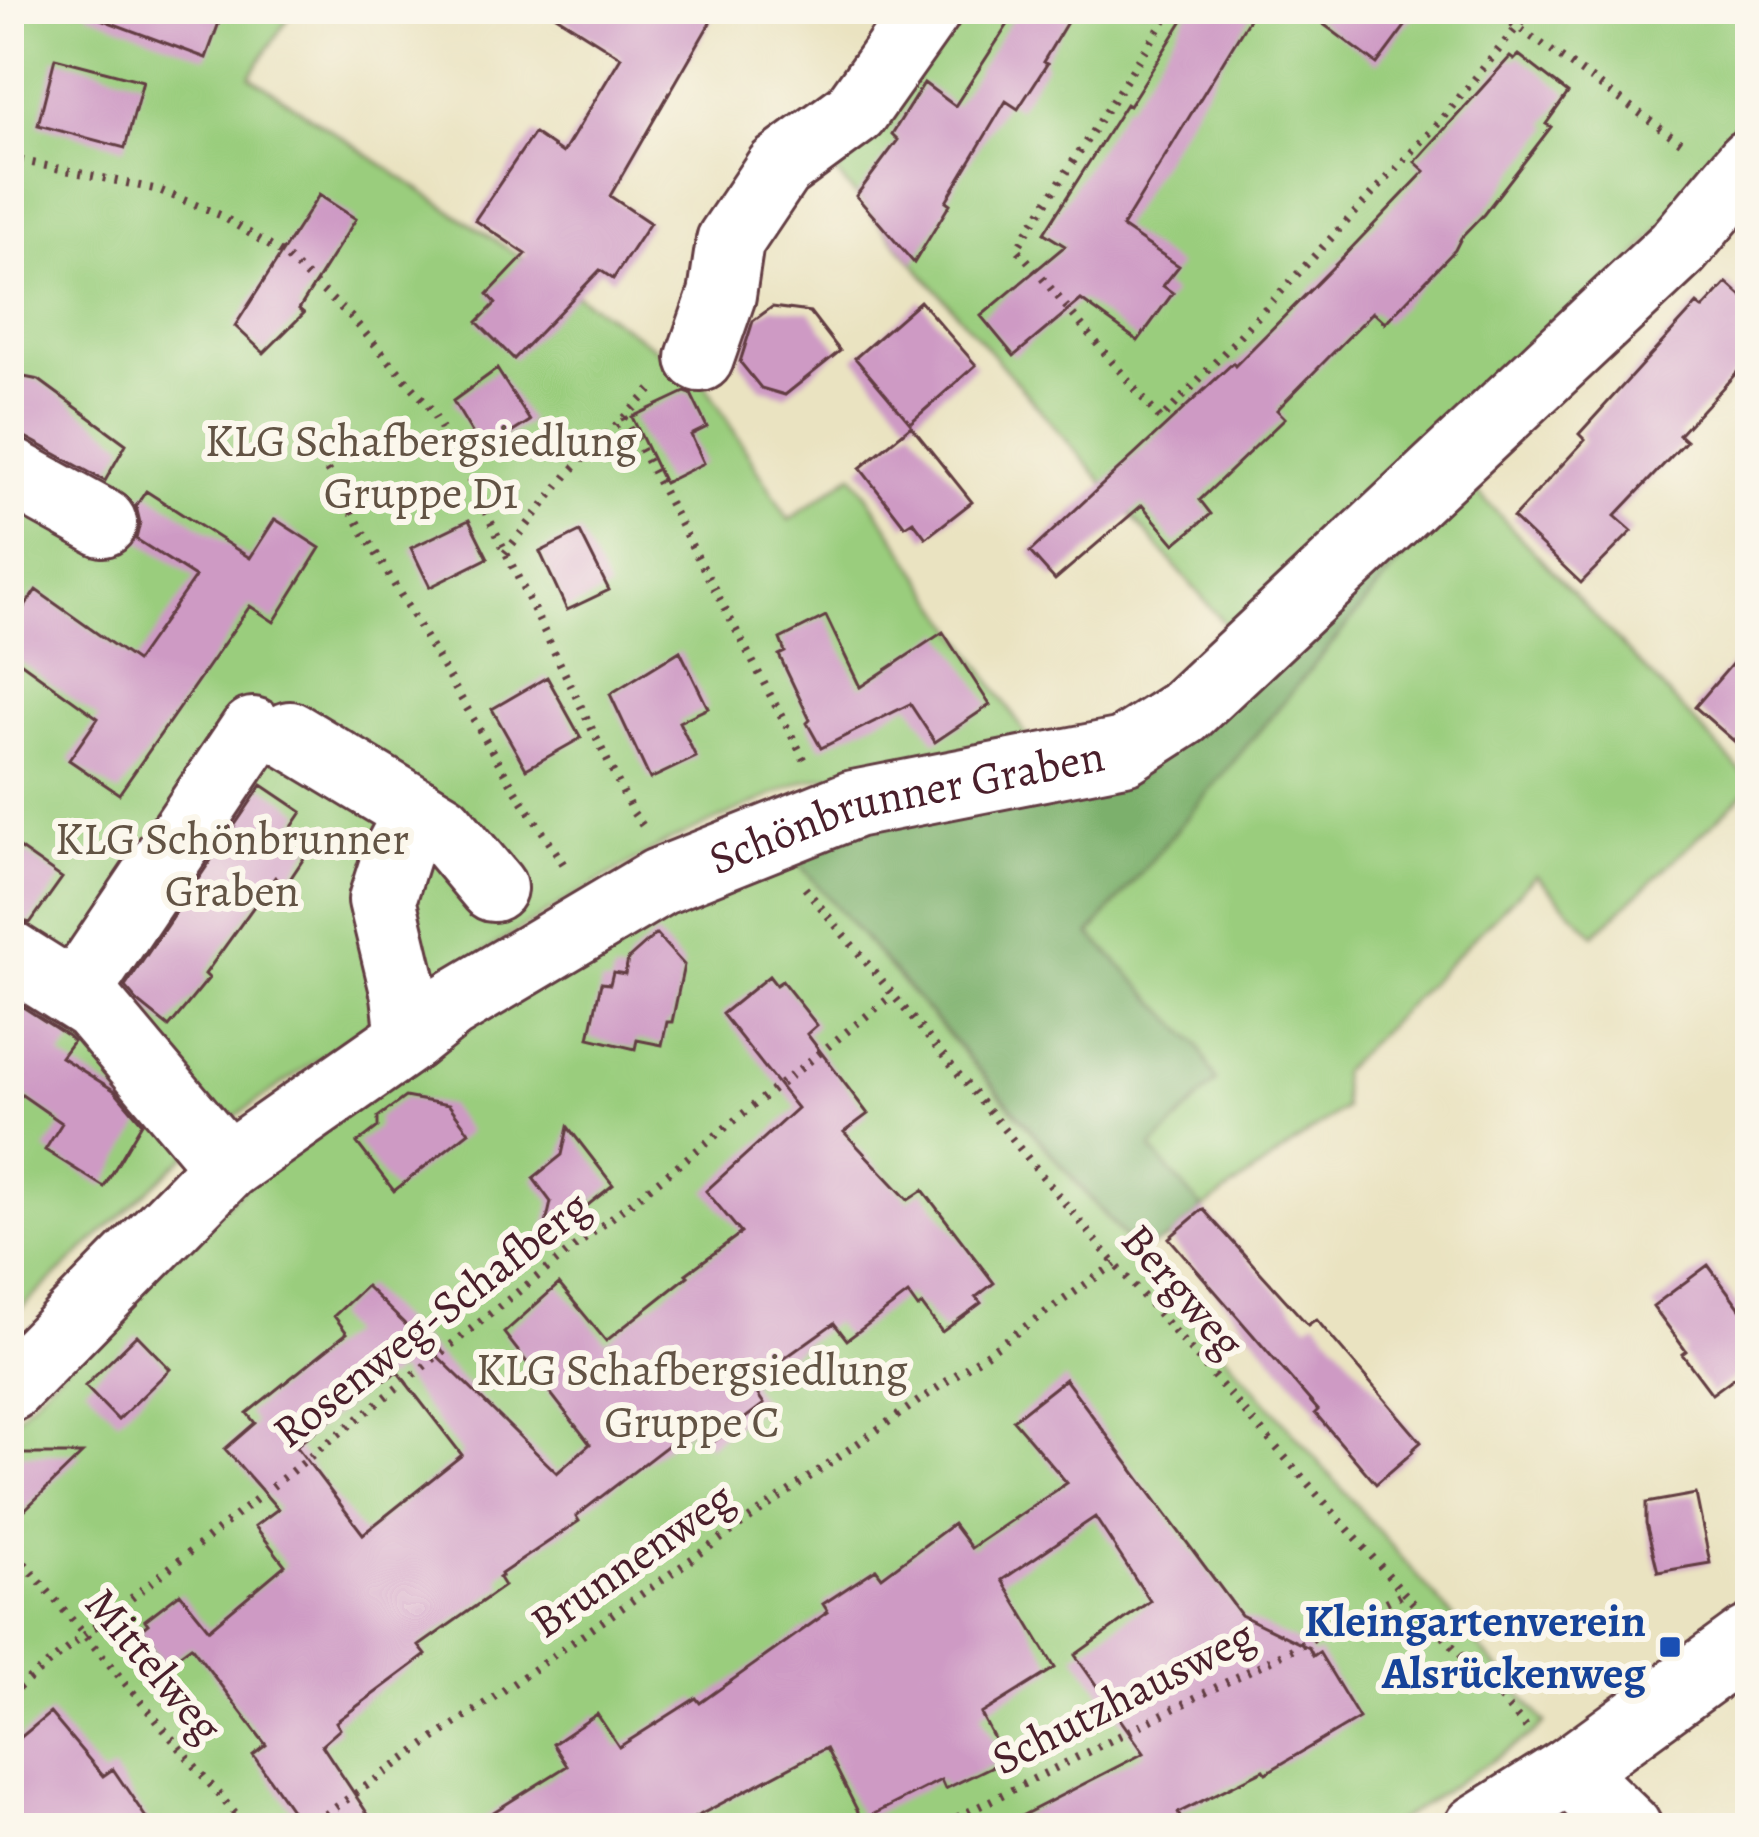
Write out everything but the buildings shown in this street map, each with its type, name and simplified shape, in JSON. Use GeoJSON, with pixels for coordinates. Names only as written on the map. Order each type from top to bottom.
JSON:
{"type":"FeatureCollection","features":[{"type":"Feature","properties":{"kind":"street"},"geometry":{"type":"LineString","coordinates":[[700,358],[722,296],[730,241],[779,168],[855,112],[928,9]]}},
{"type":"Feature","properties":{"kind":"street","name":"Schönbrunner Graben"},"geometry":{"type":"LineString","coordinates":[[9,1388],[227,1166],[450,1006],[601,915],[679,873],[854,804],[1124,752],[1183,713],[1678,248],[1722,157]]}},
{"type":"Feature","properties":{"kind":"street"},"geometry":{"type":"LineString","coordinates":[[9,471],[103,523]]}},
{"type":"Feature","properties":{"kind":"street"},"geometry":{"type":"LineString","coordinates":[[227,1166],[93,1007],[29,974],[271,733],[441,826],[493,888]]}},
{"type":"Feature","properties":{"kind":"street"},"geometry":{"type":"LineString","coordinates":[[410,1038],[405,995],[382,900],[398,850],[418,812]]}},
{"type":"Feature","properties":{"kind":"street"},"geometry":{"type":"LineString","coordinates":[[1478,1828],[1569,1771],[1750,1639]]}},
{"type":"Feature","properties":{"kind":"street"},"geometry":{"type":"LineString","coordinates":[[1569,1771],[1628,1828]]}},
{"type":"Feature","properties":{"kind":"path"},"geometry":{"type":"LineString","coordinates":[[1172,9],[1017,248],[1161,420],[1436,126],[1532,9]]}},
{"type":"Feature","properties":{"kind":"path"},"geometry":{"type":"LineString","coordinates":[[1492,9],[1722,157]]}},
{"type":"Feature","properties":{"kind":"path"},"geometry":{"type":"LineString","coordinates":[[9,158],[159,190],[220,215],[280,252],[351,317],[428,405],[465,469],[632,811],[679,873]]}},
{"type":"Feature","properties":{"kind":"path"},"geometry":{"type":"LineString","coordinates":[[506,553],[569,473],[624,417],[680,361],[700,358]]}},
{"type":"Feature","properties":{"kind":"path"},"geometry":{"type":"LineString","coordinates":[[624,417],[831,813]]}},
{"type":"Feature","properties":{"kind":"path"},"geometry":{"type":"LineString","coordinates":[[309,439],[509,780],[601,915]]}},
{"type":"Feature","properties":{"kind":"path","name":"Bergweg"},"geometry":{"type":"LineString","coordinates":[[765,839],[1114,1264],[1404,1593],[1569,1771]]}},
{"type":"Feature","properties":{"kind":"path","name":"Rosenweg-Schafberg"},"geometry":{"type":"LineString","coordinates":[[9,1695],[893,995]]}},
{"type":"Feature","properties":{"kind":"path","name":"Brunnenweg"},"geometry":{"type":"LineString","coordinates":[[306,1828],[1114,1264]]}},
{"type":"Feature","properties":{"kind":"path","name":"Mittelweg"},"geometry":{"type":"LineString","coordinates":[[9,1545],[248,1828]]}},
{"type":"Feature","properties":{"kind":"path","name":"Schutzhausweg"},"geometry":{"type":"LineString","coordinates":[[936,1828],[1404,1593]]}},
{"type":"Feature","properties":{"kind":"green space"},"geometry":{"type":"Polygon","coordinates":[[[9,9],[283,9],[291,14],[250,76],[702,379],[789,520],[853,474],[1029,739],[805,781],[667,842],[373,1021],[223,1125],[9,1319],[9,9]]]}},
{"type":"Feature","properties":{"kind":"green space"},"geometry":{"type":"Polygon","coordinates":[[[948,9],[1750,9],[1750,117],[1714,166],[1569,334],[1231,631],[837,174],[948,9]]]}},
{"type":"Feature","properties":{"kind":"green space"},"geometry":{"type":"Polygon","coordinates":[[[1467,481],[1750,781],[1750,788],[1594,935],[1536,875],[1341,1072],[1344,1108],[1203,1209],[1151,1150],[1090,934],[1467,481]]]}},
{"type":"Feature","properties":{"kind":"green space"},"geometry":{"type":"Polygon","coordinates":[[[1467,481],[1090,934],[1198,1045],[1216,1081],[1151,1149],[1203,1209],[1169,1238],[1138,1252],[789,852],[851,832],[1132,781],[1467,481]]]}},
{"type":"Feature","properties":{"kind":"green space","name":"KLG Schafbergsiedlung Gruppe C"},"geometry":{"type":"Polygon","coordinates":[[[789,852],[1545,1723],[1387,1828],[9,1828],[9,1425],[129,1298],[247,1185],[420,1056],[638,924],[789,852]]]}},
{"type":"Feature","properties":{"kind":"place","name":"Kleingartenverein Alsrückenweg"},"geometry":{"type":"Point","coordinates":[1670,1647]}},
{"type":"Feature","properties":{"kind":"park label","name":"KLG Schafbergsiedlung Gruppe D1"},"geometry":{"type":"Point","coordinates":[421,467]}},
{"type":"Feature","properties":{"kind":"park label","name":"KLG Schönbrunner Graben"},"geometry":{"type":"Point","coordinates":[232,865]}}]}
